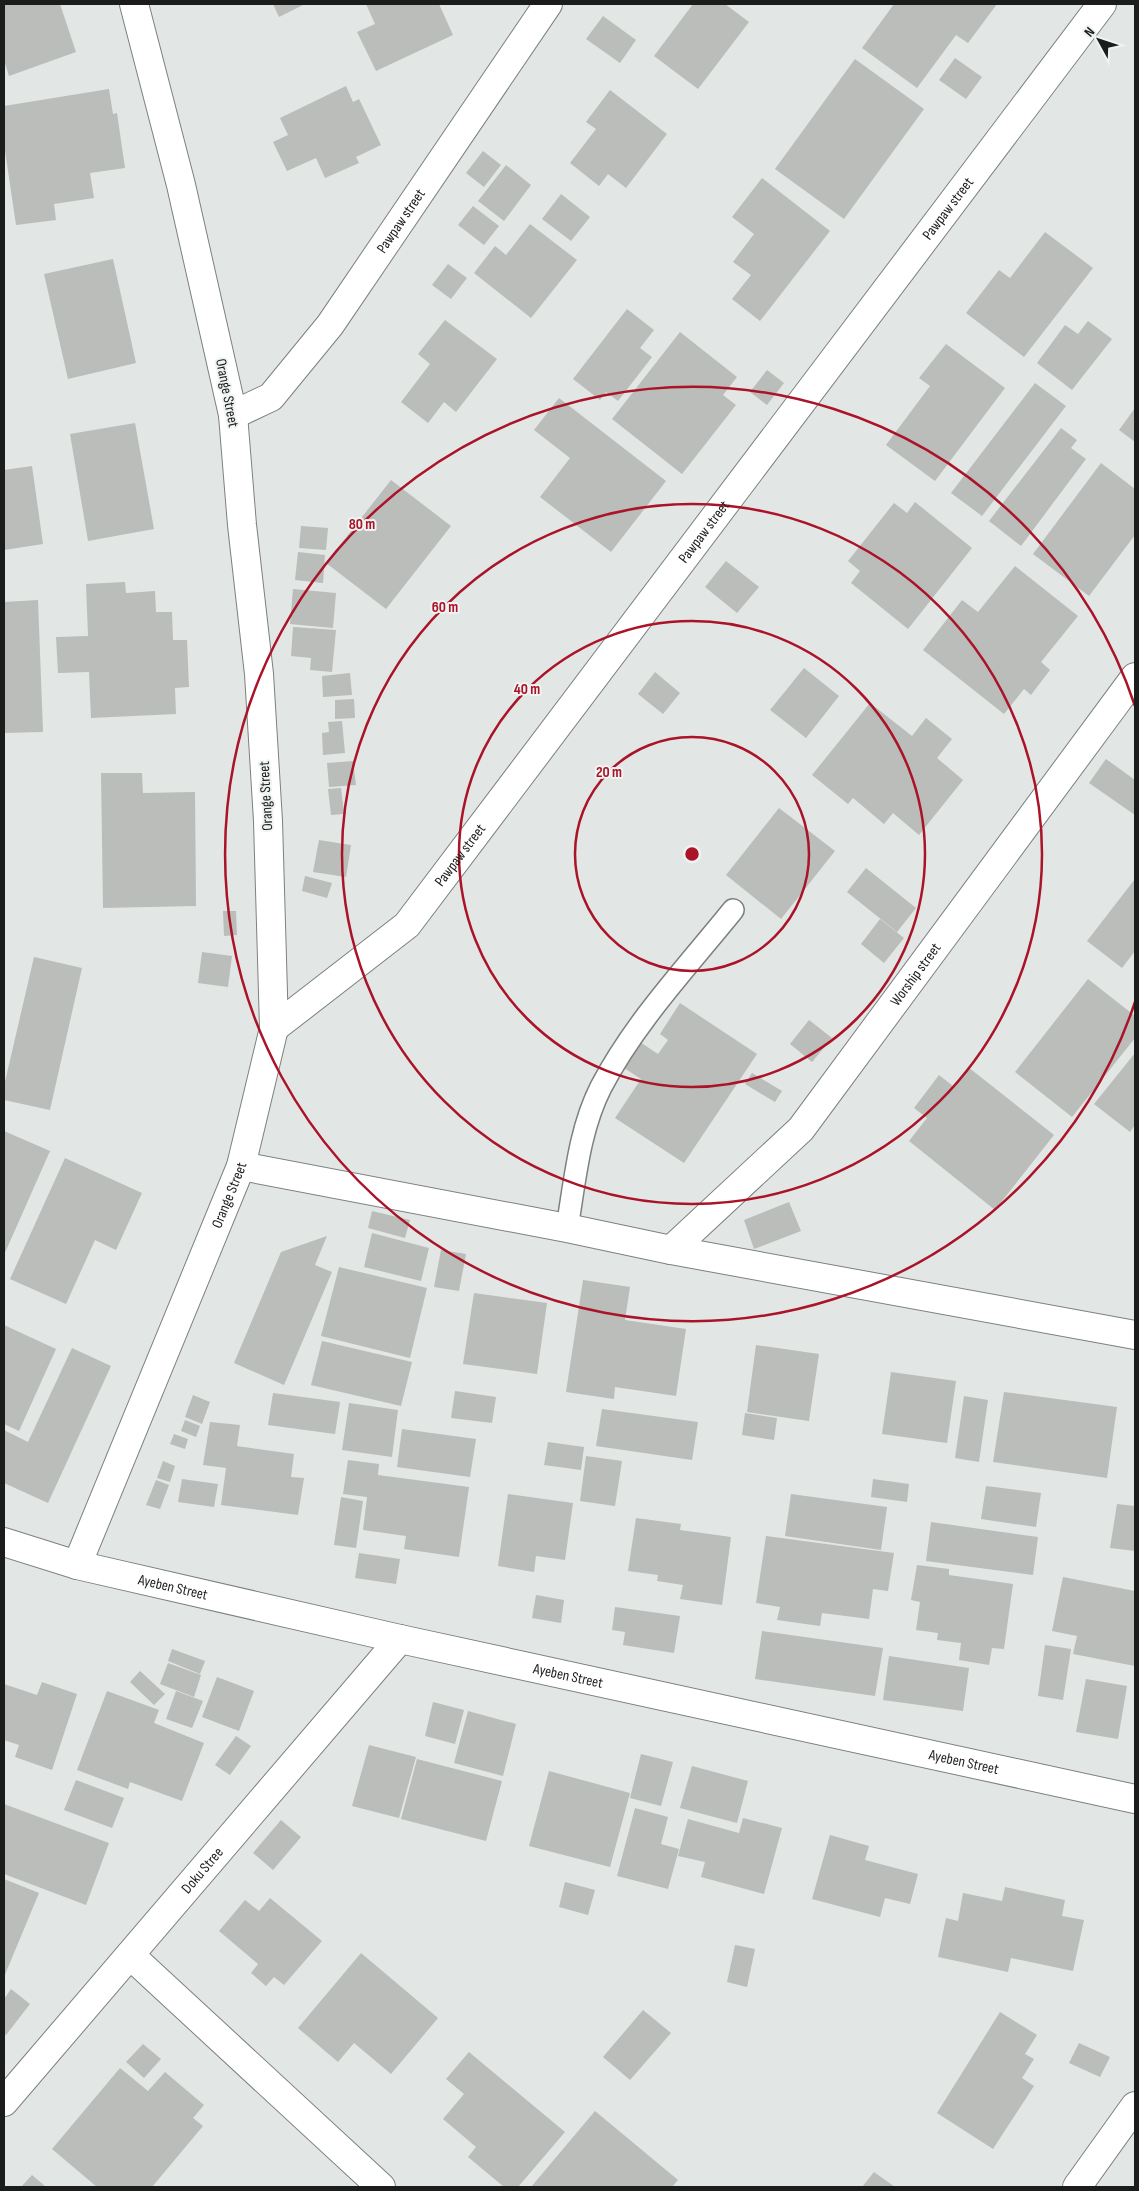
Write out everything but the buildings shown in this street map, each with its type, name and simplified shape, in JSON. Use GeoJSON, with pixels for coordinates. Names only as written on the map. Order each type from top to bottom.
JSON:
{"type":"FeatureCollection","features":[{"type":"Feature","properties":{"kind":"street","name":"Orange Street"},"geometry":{"type":"LineString","coordinates":[[77,1565],[241,1166],[274,1028],[268,821],[259,674],[242,525],[233,415],[181,185],[134,4]]}},
{"type":"Feature","properties":{"kind":"street","name":"Pawpaw street"},"geometry":{"type":"LineString","coordinates":[[233,415],[271,397],[330,325],[548,4]]}},
{"type":"Feature","properties":{"kind":"street","name":"Pawpaw street"},"geometry":{"type":"LineString","coordinates":[[274,1028],[407,926],[1102,4]]}},
{"type":"Feature","properties":{"kind":"street","name":"Worship street"},"geometry":{"type":"LineString","coordinates":[[671,1250],[801,1129],[1135,677]]}},
{"type":"Feature","properties":{"kind":"street"},"geometry":{"type":"LineString","coordinates":[[241,1166],[567,1228],[671,1250],[1135,1334]]}},
{"type":"Feature","properties":{"kind":"street","name":"Ayeben Street"},"geometry":{"type":"LineString","coordinates":[[4,1542],[77,1565],[400,1640],[1135,1799]]}},
{"type":"Feature","properties":{"kind":"street","name":"Doku Stree"},"geometry":{"type":"LineString","coordinates":[[4,2102],[400,1640]]}},
{"type":"Feature","properties":{"kind":"street"},"geometry":{"type":"LineString","coordinates":[[130,1955],[381,2187]]}},
{"type":"Feature","properties":{"kind":"street"},"geometry":{"type":"LineString","coordinates":[[1077,2187],[1135,2106]]}},
{"type":"Feature","properties":{"kind":"lane"},"geometry":{"type":"LineString","coordinates":[[567,1228],[582,1142],[601,1088],[638,1028],[733,910]]}}]}
